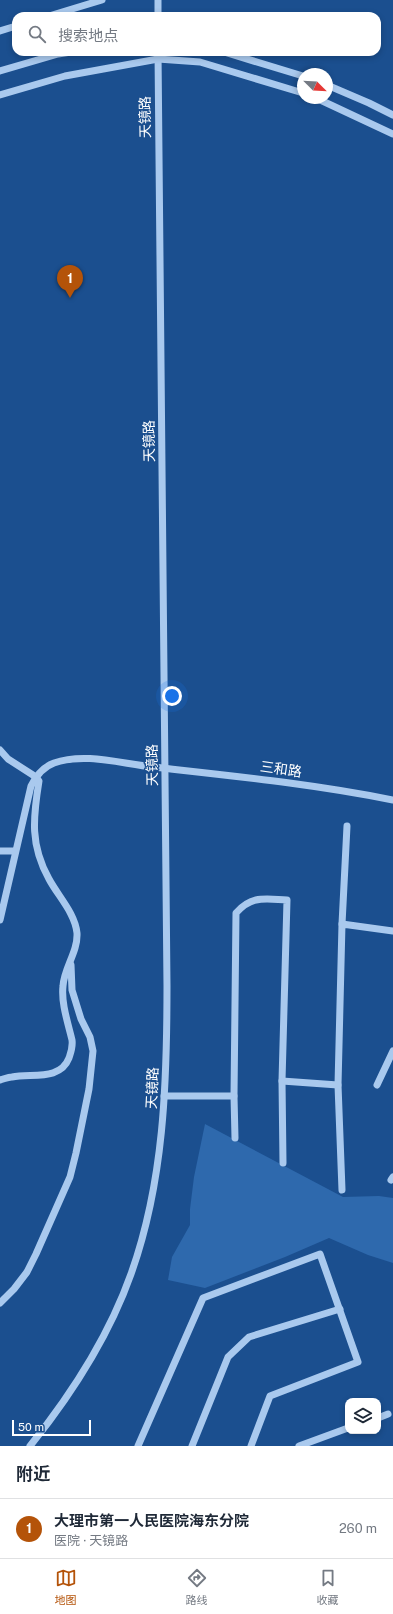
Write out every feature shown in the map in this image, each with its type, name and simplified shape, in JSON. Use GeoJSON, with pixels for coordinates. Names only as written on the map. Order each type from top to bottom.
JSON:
{"type":"FeatureCollection","features":[{"type":"Feature","properties":{"kind":"street"},"geometry":{"type":"LineString","coordinates":[[62,12],[102,0]]}},
{"type":"Feature","properties":{"kind":"street"},"geometry":{"type":"LineString","coordinates":[[158,0],[158,12]]}},
{"type":"Feature","properties":{"kind":"street"},"geometry":{"type":"LineString","coordinates":[[0,31],[12,27]]}},
{"type":"Feature","properties":{"kind":"street"},"geometry":{"type":"LineString","coordinates":[[0,71],[51,56]]}},
{"type":"Feature","properties":{"kind":"street"},"geometry":{"type":"LineString","coordinates":[[0,95],[65,76],[158,56],[200,62],[297,91]]}},
{"type":"Feature","properties":{"kind":"street","name":"天镜路"},"geometry":{"type":"LineString","coordinates":[[30,1446],[62,1403],[91,1357],[111,1320],[129,1280],[143,1235],[153,1191],[158,1160],[164,1096],[167,1001],[158,56]]}},
{"type":"Feature","properties":{"kind":"street"},"geometry":{"type":"LineString","coordinates":[[237,56],[297,74]]}},
{"type":"Feature","properties":{"kind":"street"},"geometry":{"type":"LineString","coordinates":[[333,88],[393,115]]}},
{"type":"Feature","properties":{"kind":"street"},"geometry":{"type":"LineString","coordinates":[[329,104],[393,134]]}},
{"type":"Feature","properties":{"kind":"street"},"geometry":{"type":"LineString","coordinates":[[0,750],[8,759],[36,777],[39,781],[34,830],[35,842],[48,879],[70,913],[75,924],[76,940],[63,985],[63,998],[73,1047],[64,1068],[57,1072],[12,1077],[0,1080]]}},
{"type":"Feature","properties":{"kind":"street","name":"三和路"},"geometry":{"type":"LineString","coordinates":[[36,777],[43,769],[55,763],[79,759],[104,760],[165,769],[237,776],[393,800]]}},
{"type":"Feature","properties":{"kind":"street"},"geometry":{"type":"LineString","coordinates":[[0,920],[28,796],[36,777]]}},
{"type":"Feature","properties":{"kind":"street"},"geometry":{"type":"LineString","coordinates":[[342,1190],[338,1085],[342,924],[347,826]]}},
{"type":"Feature","properties":{"kind":"street"},"geometry":{"type":"LineString","coordinates":[[0,851],[15,851]]}},
{"type":"Feature","properties":{"kind":"street"},"geometry":{"type":"LineString","coordinates":[[235,1138],[236,913],[243,906],[257,898],[287,900],[282,1081],[283,1163]]}},
{"type":"Feature","properties":{"kind":"street"},"geometry":{"type":"LineString","coordinates":[[342,924],[393,931]]}},
{"type":"Feature","properties":{"kind":"street"},"geometry":{"type":"LineString","coordinates":[[0,1303],[14,1289],[27,1272],[70,1177],[76,1153],[89,1089],[93,1051],[90,1037],[81,1019],[72,990],[70,963]]}},
{"type":"Feature","properties":{"kind":"street"},"geometry":{"type":"LineString","coordinates":[[377,1085],[393,1051]]}},
{"type":"Feature","properties":{"kind":"street"},"geometry":{"type":"LineString","coordinates":[[282,1081],[338,1085]]}},
{"type":"Feature","properties":{"kind":"street"},"geometry":{"type":"LineString","coordinates":[[164,1096],[234,1096]]}},
{"type":"Feature","properties":{"kind":"street"},"geometry":{"type":"LineString","coordinates":[[138,1446],[202,1298],[320,1254],[358,1362],[270,1396],[251,1446]]}},
{"type":"Feature","properties":{"kind":"street"},"geometry":{"type":"LineString","coordinates":[[192,1446],[228,1358],[249,1338],[340,1309]]}},
{"type":"Feature","properties":{"kind":"street"},"geometry":{"type":"LineString","coordinates":[[381,1417],[388,1414]]}},
{"type":"Feature","properties":{"kind":"street"},"geometry":{"type":"LineString","coordinates":[[299,1446],[345,1429]]}},
{"type":"Feature","properties":{"kind":"shaded area"},"geometry":{"type":"Polygon","coordinates":[[[205,1124],[343,1197],[379,1196],[393,1198],[393,1263],[368,1255],[329,1238],[205,1288],[168,1280],[172,1257],[190,1225],[190,1209],[194,1177],[205,1124]]]}},
{"type":"Feature","properties":{"kind":"place","name":"大理市第一人民医院海东分院"},"geometry":{"type":"Point","coordinates":[70,298]}}]}
